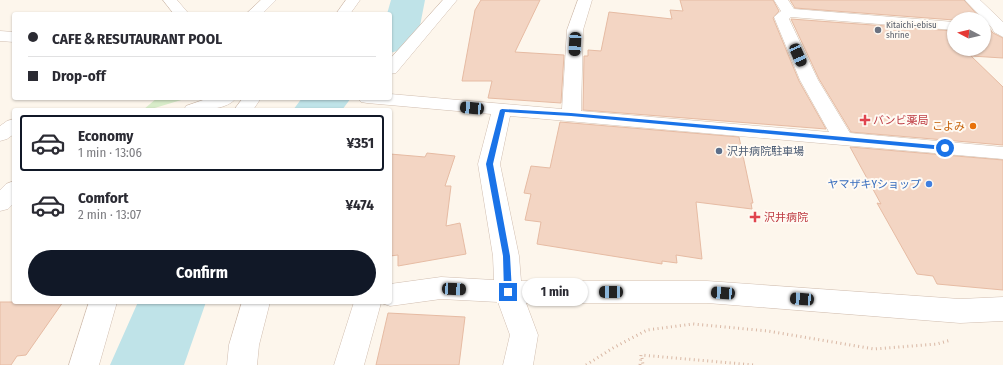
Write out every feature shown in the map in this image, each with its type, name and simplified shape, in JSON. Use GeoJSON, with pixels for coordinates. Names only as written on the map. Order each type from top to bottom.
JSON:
{"type":"FeatureCollection","features":[{"type":"Feature","properties":{"kind":"street"},"geometry":{"type":"LineString","coordinates":[[170,0],[180,12]]}},
{"type":"Feature","properties":{"kind":"street"},"geometry":{"type":"LineString","coordinates":[[255,12],[269,0]]}},
{"type":"Feature","properties":{"kind":"street"},"geometry":{"type":"LineString","coordinates":[[344,12],[353,0]]}},
{"type":"Feature","properties":{"kind":"street"},"geometry":{"type":"LineString","coordinates":[[392,67],[450,0]]}},
{"type":"Feature","properties":{"kind":"street"},"geometry":{"type":"LineString","coordinates":[[571,115],[576,30],[585,0]]}},
{"type":"Feature","properties":{"kind":"street"},"geometry":{"type":"LineString","coordinates":[[972,0],[1000,26],[995,30]]}},
{"type":"Feature","properties":{"kind":"street"},"geometry":{"type":"LineString","coordinates":[[842,139],[809,80],[781,17],[785,7],[947,25]]}},
{"type":"Feature","properties":{"kind":"street"},"geometry":{"type":"LineString","coordinates":[[0,36],[12,37]]}},
{"type":"Feature","properties":{"kind":"street"},"geometry":{"type":"LineString","coordinates":[[199,108],[221,100]]}},
{"type":"Feature","properties":{"kind":"street"},"geometry":{"type":"LineString","coordinates":[[357,108],[364,100]]}},
{"type":"Feature","properties":{"kind":"street"},"geometry":{"type":"LineString","coordinates":[[389,100],[1003,153]]}},
{"type":"Feature","properties":{"kind":"street"},"geometry":{"type":"LineString","coordinates":[[502,110],[489,164],[506,256],[508,292],[524,335],[518,365]]}},
{"type":"Feature","properties":{"kind":"street"},"geometry":{"type":"LineString","coordinates":[[0,124],[12,124]]}},
{"type":"Feature","properties":{"kind":"street"},"geometry":{"type":"LineString","coordinates":[[0,135],[12,126]]}},
{"type":"Feature","properties":{"kind":"street"},"geometry":{"type":"LineString","coordinates":[[0,203],[12,191]]}},
{"type":"Feature","properties":{"kind":"street"},"geometry":{"type":"LineString","coordinates":[[392,295],[441,288],[508,292],[707,292],[960,311],[1003,309]]}},
{"type":"Feature","properties":{"kind":"street"},"geometry":{"type":"LineString","coordinates":[[84,365],[102,304]]}},
{"type":"Feature","properties":{"kind":"street"},"geometry":{"type":"LineString","coordinates":[[242,365],[244,345],[255,304]]}},
{"type":"Feature","properties":{"kind":"street"},"geometry":{"type":"LineString","coordinates":[[349,365],[367,304]]}},
{"type":"Feature","properties":{"kind":"path"},"geometry":{"type":"LineString","coordinates":[[586,365],[613,348],[647,330],[693,324],[768,331],[874,348],[937,344],[959,337]]}},
{"type":"Feature","properties":{"kind":"path"},"geometry":{"type":"LineString","coordinates":[[640,365],[641,355]]}},
{"type":"Feature","properties":{"kind":"path"},"geometry":{"type":"LineString","coordinates":[[641,355],[643,365]]}},
{"type":"Feature","properties":{"kind":"path"},"geometry":{"type":"LineString","coordinates":[[641,355],[754,365]]}},
{"type":"Feature","properties":{"kind":"green space"},"geometry":{"type":"Polygon","coordinates":[[[155,100],[181,100],[155,108],[145,108],[155,100]]]}},
{"type":"Feature","properties":{"kind":"building"},"geometry":{"type":"Polygon","coordinates":[[[481,0],[540,0],[515,52],[564,55],[561,103],[488,98],[492,81],[462,81],[475,10],[481,0]]]}},
{"type":"Feature","properties":{"kind":"building"},"geometry":{"type":"Polygon","coordinates":[[[680,0],[773,0],[779,11],[773,18],[799,81],[826,129],[583,110],[584,56],[588,56],[588,50],[601,51],[609,12],[672,19],[670,10],[683,11],[680,0]]]}},
{"type":"Feature","properties":{"kind":"building"},"geometry":{"type":"Polygon","coordinates":[[[790,0],[964,0],[975,12],[947,12],[947,19],[795,8],[790,0]]]}},
{"type":"Feature","properties":{"kind":"building"},"geometry":{"type":"Polygon","coordinates":[[[791,19],[947,30],[947,56],[971,56],[1003,87],[1003,145],[851,132],[819,79],[791,19]]]}},
{"type":"Feature","properties":{"kind":"building"},"geometry":{"type":"Polygon","coordinates":[[[991,31],[1003,38],[1003,58],[971,56],[991,56],[991,31]]]}},
{"type":"Feature","properties":{"kind":"building"},"geometry":{"type":"Polygon","coordinates":[[[560,122],[739,137],[753,203],[751,203],[752,209],[696,202],[702,259],[676,255],[677,263],[662,261],[662,264],[537,244],[541,222],[525,220],[531,194],[524,193],[531,166],[550,168],[560,122]]]}},
{"type":"Feature","properties":{"kind":"building"},"geometry":{"type":"Polygon","coordinates":[[[850,147],[1003,160],[1003,290],[937,284],[933,276],[917,274],[877,203],[881,204],[850,147]]]}},
{"type":"Feature","properties":{"kind":"building"},"geometry":{"type":"Polygon","coordinates":[[[427,153],[455,156],[445,186],[451,186],[446,226],[460,223],[466,254],[398,266],[398,255],[392,256],[392,154],[425,157],[427,153]]]}},
{"type":"Feature","properties":{"kind":"building"},"geometry":{"type":"Polygon","coordinates":[[[0,302],[12,302],[12,304],[62,304],[26,355],[17,356],[11,365],[0,365],[0,302]]]}},
{"type":"Feature","properties":{"kind":"building"},"geometry":{"type":"Polygon","coordinates":[[[388,313],[465,317],[459,365],[376,365],[388,313]]]}},
{"type":"Feature","properties":{"kind":"waterway"},"geometry":{"type":"LineString","coordinates":[[392,39],[400,31],[408,0]]}},
{"type":"Feature","properties":{"kind":"waterway"},"geometry":{"type":"LineString","coordinates":[[318,108],[327,100]]}},
{"type":"Feature","properties":{"kind":"waterway"},"geometry":{"type":"LineString","coordinates":[[147,365],[171,304]]}},
{"type":"Feature","properties":{"kind":"place","name":"Kitaichi-ebisu shrine"},"geometry":{"type":"Point","coordinates":[878,30]}},
{"type":"Feature","properties":{"kind":"place","name":"バンビ薬局"},"geometry":{"type":"Point","coordinates":[865,120]}},
{"type":"Feature","properties":{"kind":"place","name":"こよみ"},"geometry":{"type":"Point","coordinates":[973,126]}},
{"type":"Feature","properties":{"kind":"place","name":"沢井病院駐車場"},"geometry":{"type":"Point","coordinates":[719,151]}},
{"type":"Feature","properties":{"kind":"place","name":"ヤマザキYショップ"},"geometry":{"type":"Point","coordinates":[929,184]}},
{"type":"Feature","properties":{"kind":"place","name":"沢井病院"},"geometry":{"type":"Point","coordinates":[755,217]}},
{"type":"Feature","properties":{"kind":"route"},"geometry":{"type":"LineString","coordinates":[[508,292],[506,256],[489,164],[502,110],[945,148]]}}]}
